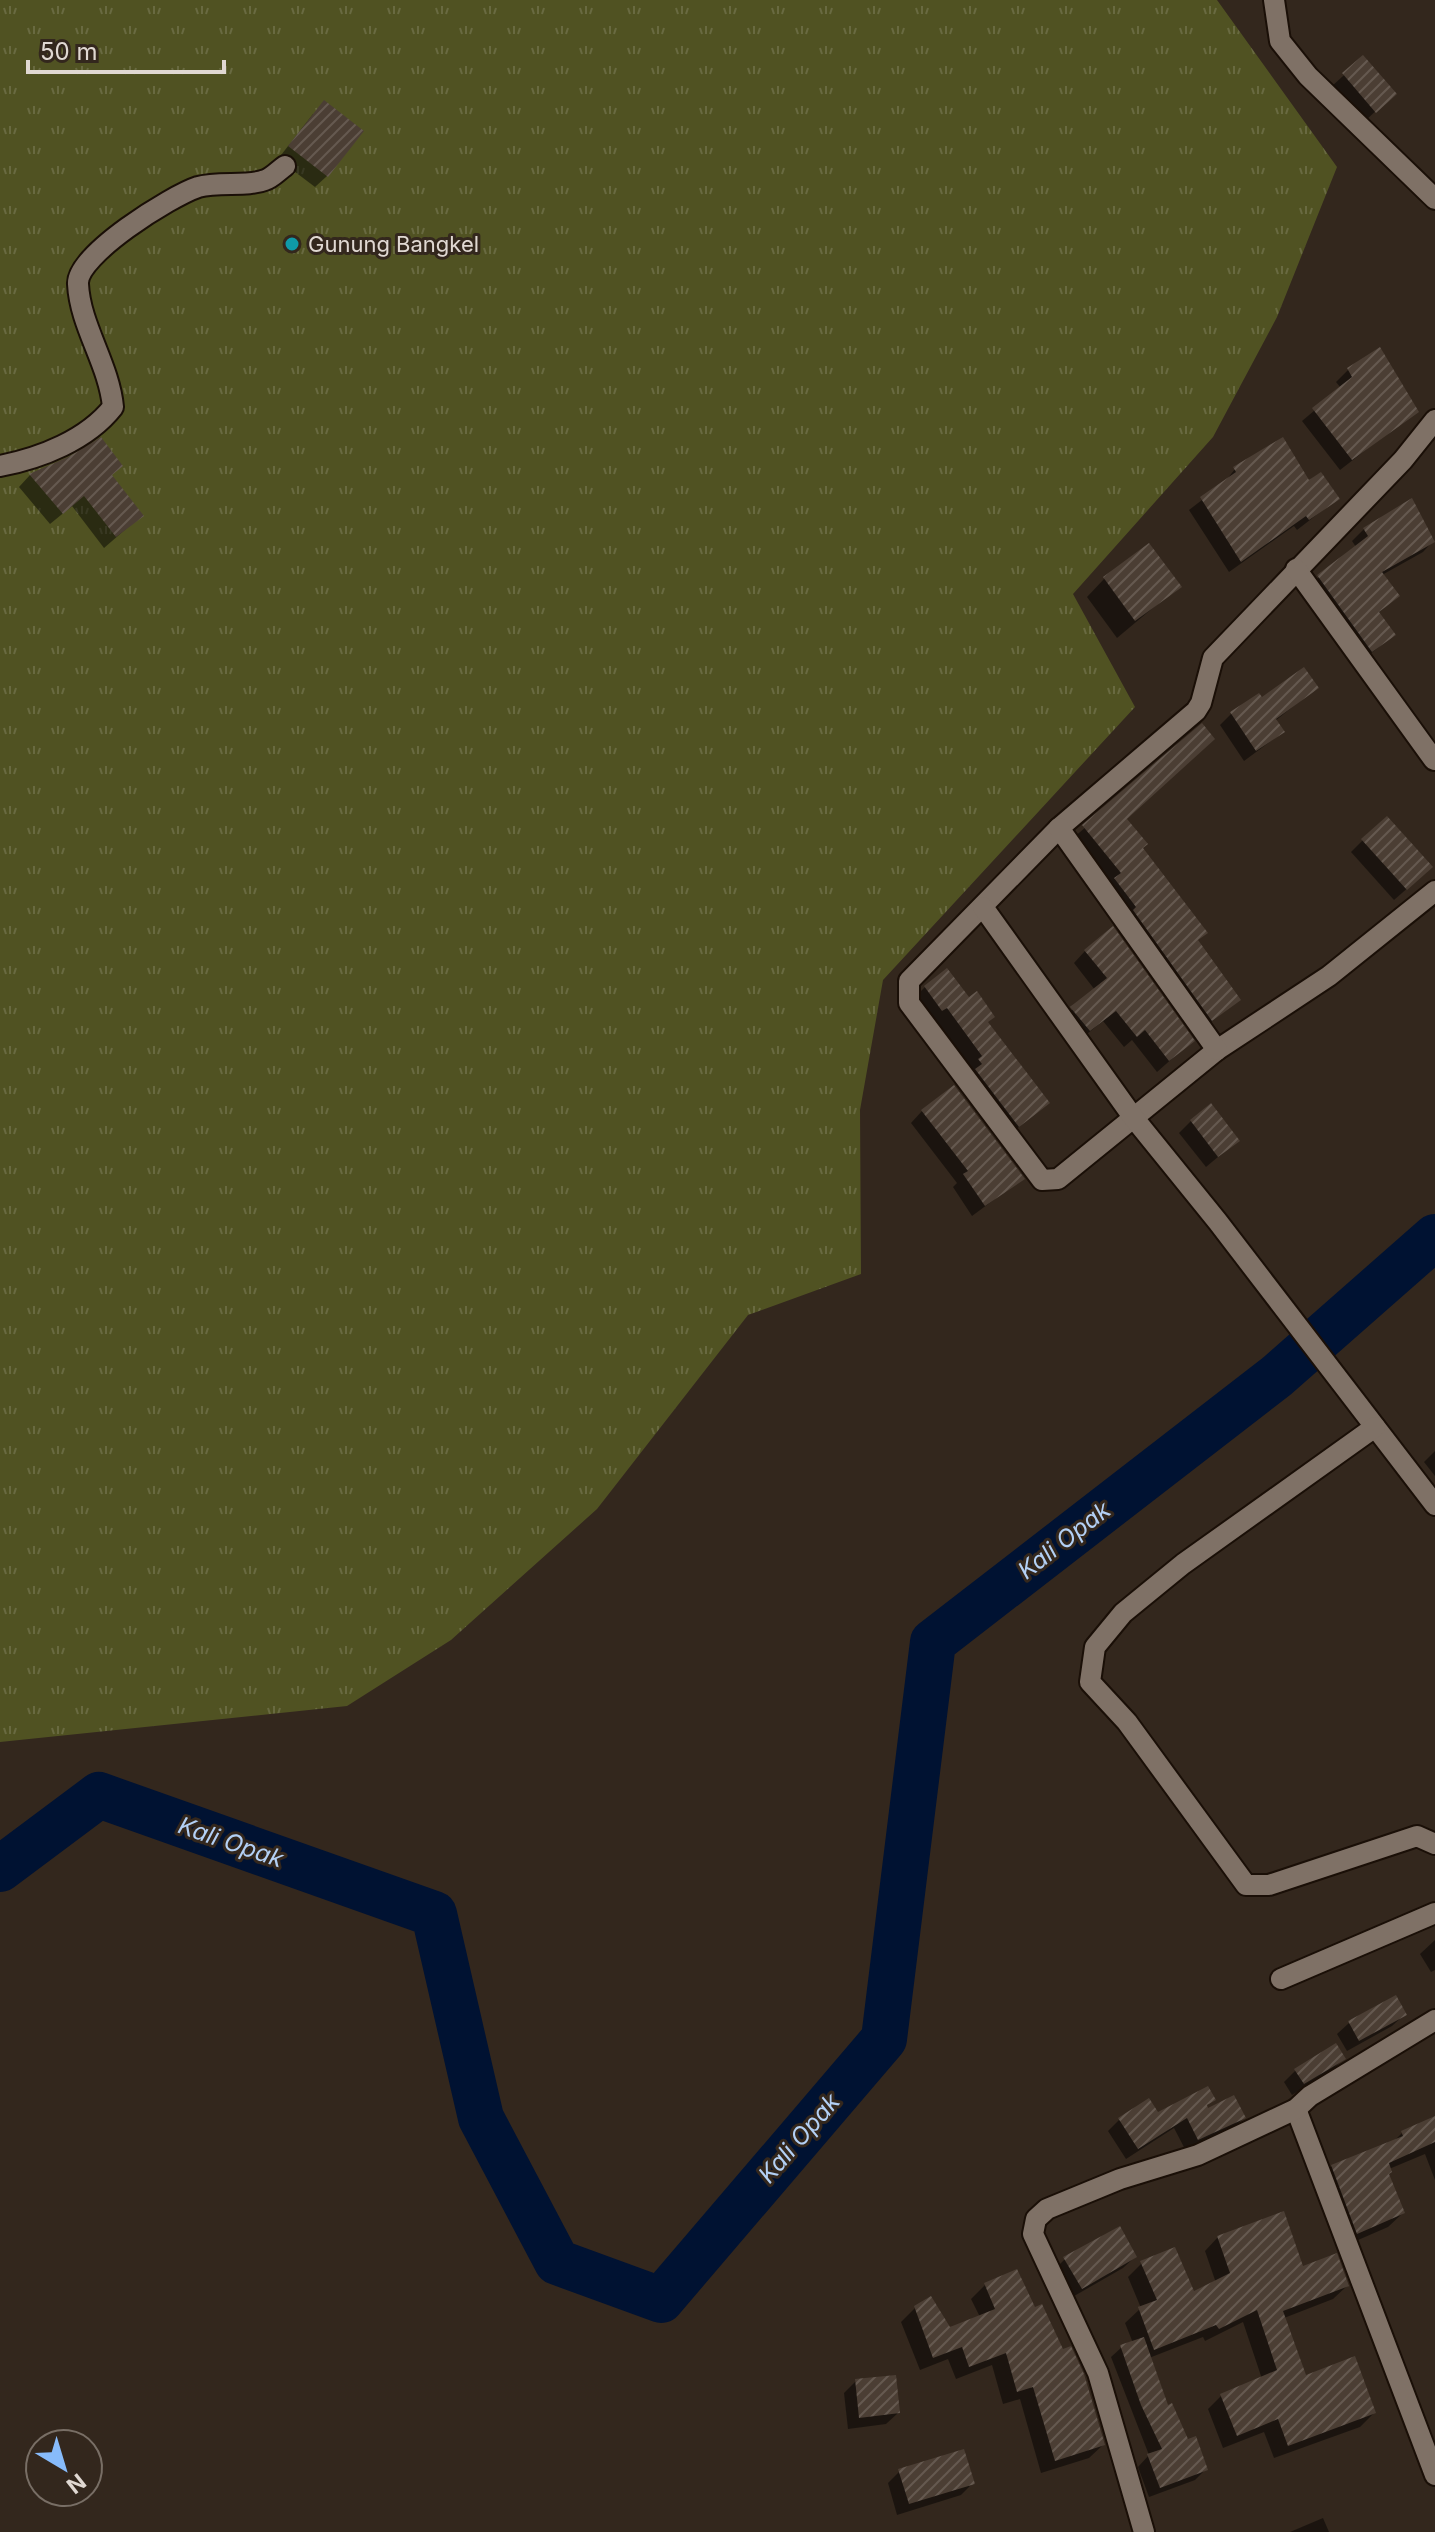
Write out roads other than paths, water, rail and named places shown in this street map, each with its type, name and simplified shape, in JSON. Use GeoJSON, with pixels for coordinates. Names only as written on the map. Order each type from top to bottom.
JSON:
{"type":"FeatureCollection","features":[{"type":"Feature","properties":{"kind":"street"},"geometry":{"type":"LineString","coordinates":[[1274,0],[1280,41],[1298,65],[1435,199]]}},
{"type":"Feature","properties":{"kind":"street"},"geometry":{"type":"LineString","coordinates":[[0,466],[77,438],[98,426],[113,407],[111,384],[79,291],[81,268],[91,257],[160,207],[199,187],[264,181],[285,166]]}},
{"type":"Feature","properties":{"kind":"street"},"geometry":{"type":"LineString","coordinates":[[1435,420],[1403,460],[1213,658],[1196,711],[1059,828],[909,981],[909,1003],[1042,1180],[1058,1179],[1217,1050],[1329,976],[1435,891]]}},
{"type":"Feature","properties":{"kind":"street"},"geometry":{"type":"LineString","coordinates":[[1296,569],[1434,760]]}},
{"type":"Feature","properties":{"kind":"street"},"geometry":{"type":"LineString","coordinates":[[1059,828],[1217,1050]]}},
{"type":"Feature","properties":{"kind":"street"},"geometry":{"type":"LineString","coordinates":[[983,907],[1133,1117],[1218,1222],[1435,1505]]}},
{"type":"Feature","properties":{"kind":"street"},"geometry":{"type":"LineString","coordinates":[[1375,1427],[1183,1564],[1123,1613],[1095,1647],[1090,1682],[1127,1722],[1246,1885],[1269,1885],[1417,1836],[1435,1844]]}},
{"type":"Feature","properties":{"kind":"street"},"geometry":{"type":"LineString","coordinates":[[1281,1979],[1435,1913]]}},
{"type":"Feature","properties":{"kind":"street"},"geometry":{"type":"LineString","coordinates":[[1144,2532],[1098,2373],[1033,2234],[1036,2219],[1047,2209],[1120,2179],[1198,2155],[1296,2109],[1310,2096],[1435,2020]]}},
{"type":"Feature","properties":{"kind":"street"},"geometry":{"type":"LineString","coordinates":[[1296,2109],[1435,2475]]}},
{"type":"Feature","properties":{"kind":"waterway","name":"Kali Opak"},"geometry":{"type":"LineString","coordinates":[[0,1869],[99,1795],[434,1914],[481,2118],[557,2262],[661,2300],[884,2039],[933,1642],[1277,1376],[1435,1237]]}},
{"type":"Feature","properties":{"kind":"place","name":"Gunung Bangkel"},"geometry":{"type":"Point","coordinates":[292,244]}}]}
